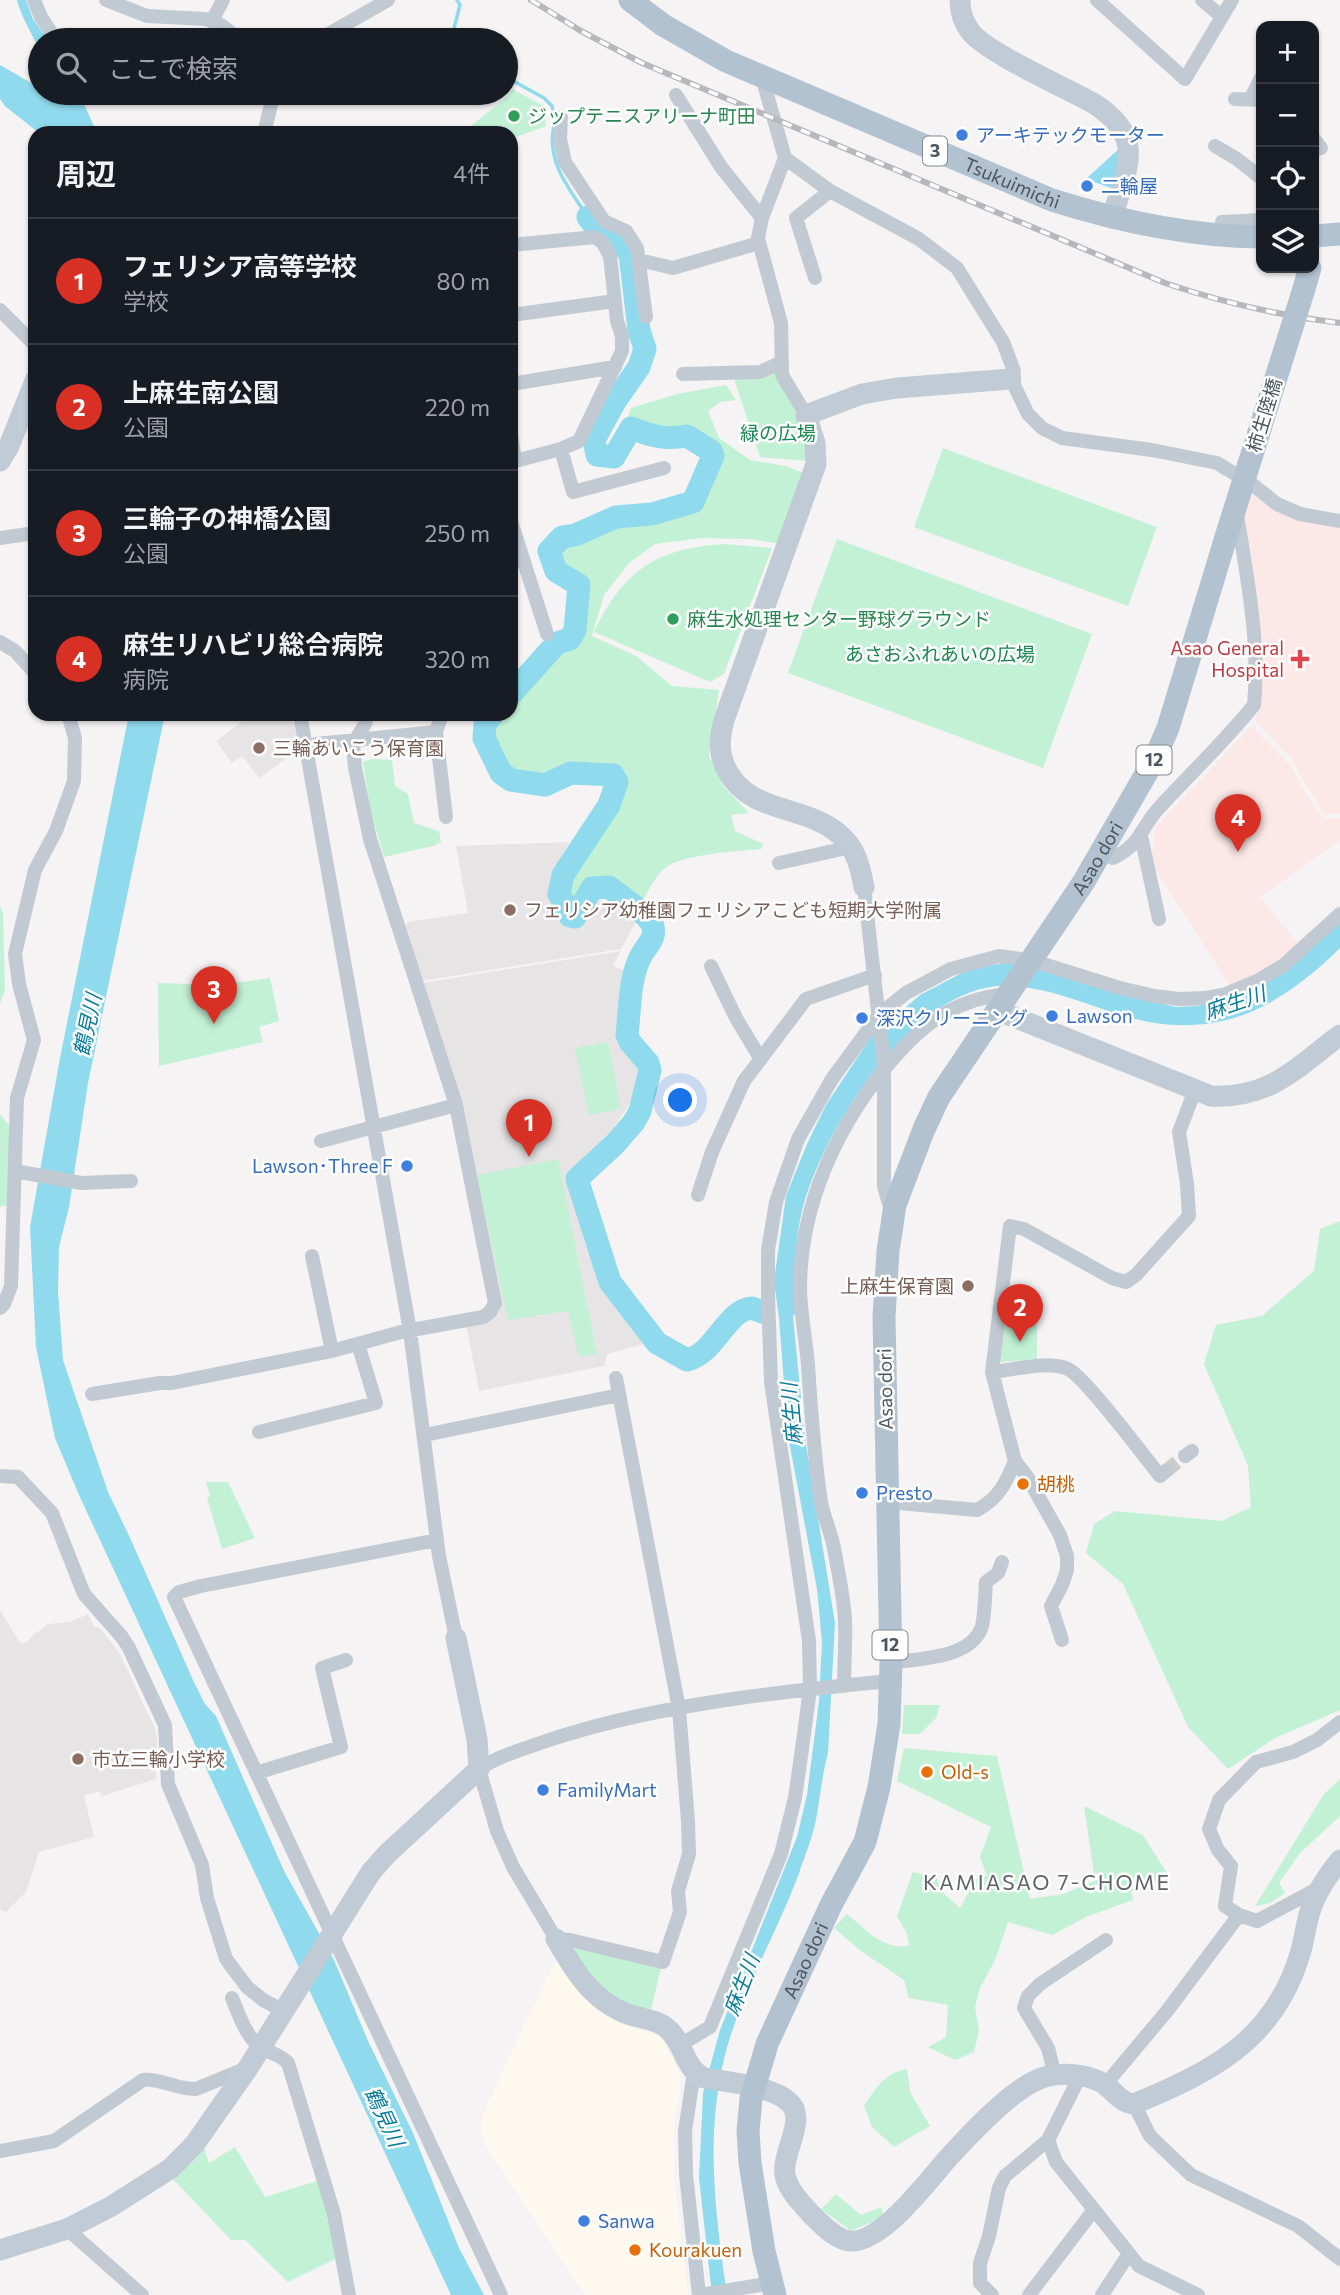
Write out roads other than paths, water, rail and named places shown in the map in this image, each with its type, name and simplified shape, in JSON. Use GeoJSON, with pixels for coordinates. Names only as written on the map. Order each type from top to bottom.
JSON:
{"type":"FeatureCollection","features":[{"type":"Feature","properties":{"kind":"main road","name":"Tsukuimichi"},"geometry":{"type":"LineString","coordinates":[[630,0],[692,42],[762,77],[1052,200],[1147,226],[1220,236],[1256,237]]}},
{"type":"Feature","properties":{"kind":"main road","name":"柿生陸橋"},"geometry":{"type":"LineString","coordinates":[[1226,537],[1309,273]]}},
{"type":"Feature","properties":{"kind":"main road","name":"Asao dori"},"geometry":{"type":"LineString","coordinates":[[774,2289],[764,2251],[750,2163],[748,2131],[753,2088],[766,2044],[831,1905],[864,1842],[870,1825],[889,1724],[884,1317],[892,1215],[908,1168],[939,1097],[1101,853],[1139,790],[1168,728],[1226,537]]}},
{"type":"Feature","properties":{"kind":"street"},"geometry":{"type":"LineString","coordinates":[[34,0],[48,28]]}},
{"type":"Feature","properties":{"kind":"street"},"geometry":{"type":"LineString","coordinates":[[106,0],[147,16],[212,21],[223,28]]}},
{"type":"Feature","properties":{"kind":"street"},"geometry":{"type":"LineString","coordinates":[[212,21],[223,0]]}},
{"type":"Feature","properties":{"kind":"street"},"geometry":{"type":"LineString","coordinates":[[339,28],[388,0]]}},
{"type":"Feature","properties":{"kind":"street"},"geometry":{"type":"LineString","coordinates":[[960,0],[965,22],[979,40],[1093,103],[1107,112],[1122,128],[1129,150],[1129,162],[1112,218]]}},
{"type":"Feature","properties":{"kind":"street"},"geometry":{"type":"LineString","coordinates":[[1097,0],[1185,79],[1232,0]]}},
{"type":"Feature","properties":{"kind":"street"},"geometry":{"type":"LineString","coordinates":[[1202,0],[1221,16]]}},
{"type":"Feature","properties":{"kind":"street"},"geometry":{"type":"LineString","coordinates":[[762,77],[785,158],[762,218],[758,238],[782,323],[782,374],[806,415],[815,443],[816,464],[724,720],[720,746],[727,771],[743,791],[756,800],[837,831],[851,847],[861,870],[880,1020],[884,1067],[884,1187],[892,1215]]}},
{"type":"Feature","properties":{"kind":"street"},"geometry":{"type":"LineString","coordinates":[[676,95],[721,167],[762,218]]}},
{"type":"Feature","properties":{"kind":"street"},"geometry":{"type":"LineString","coordinates":[[1235,99],[1256,99]]}},
{"type":"Feature","properties":{"kind":"street"},"geometry":{"type":"LineString","coordinates":[[266,126],[271,105]]}},
{"type":"Feature","properties":{"kind":"street"},"geometry":{"type":"LineString","coordinates":[[518,460],[561,449],[579,441],[622,351],[610,256],[601,230],[565,162],[560,139],[561,117]]}},
{"type":"Feature","properties":{"kind":"street"},"geometry":{"type":"LineString","coordinates":[[1215,146],[1256,174]]}},
{"type":"Feature","properties":{"kind":"street"},"geometry":{"type":"LineString","coordinates":[[785,158],[830,191],[919,239],[957,268],[1003,342],[1014,371],[1011,379],[1028,414],[1042,428],[1062,438],[1152,450],[1217,463],[1277,504],[1300,514],[1340,521]]}},
{"type":"Feature","properties":{"kind":"street"},"geometry":{"type":"LineString","coordinates":[[815,278],[796,218],[830,191]]}},
{"type":"Feature","properties":{"kind":"street"},"geometry":{"type":"LineString","coordinates":[[1220,236],[1222,222],[1256,220]]}},
{"type":"Feature","properties":{"kind":"street"},"geometry":{"type":"LineString","coordinates":[[518,244],[595,237],[601,230]]}},
{"type":"Feature","properties":{"kind":"street"},"geometry":{"type":"LineString","coordinates":[[601,230],[626,231],[635,242],[646,317]]}},
{"type":"Feature","properties":{"kind":"street"},"geometry":{"type":"LineString","coordinates":[[639,260],[673,268],[759,243]]}},
{"type":"Feature","properties":{"kind":"street"},"geometry":{"type":"LineString","coordinates":[[518,314],[615,301]]}},
{"type":"Feature","properties":{"kind":"street"},"geometry":{"type":"LineString","coordinates":[[0,310],[28,338]]}},
{"type":"Feature","properties":{"kind":"street"},"geometry":{"type":"LineString","coordinates":[[682,374],[760,372],[782,362]]}},
{"type":"Feature","properties":{"kind":"street"},"geometry":{"type":"LineString","coordinates":[[518,383],[615,367]]}},
{"type":"Feature","properties":{"kind":"street"},"geometry":{"type":"LineString","coordinates":[[806,415],[862,394],[897,388],[1011,379]]}},
{"type":"Feature","properties":{"kind":"street"},"geometry":{"type":"LineString","coordinates":[[0,461],[28,398]]}},
{"type":"Feature","properties":{"kind":"street"},"geometry":{"type":"LineString","coordinates":[[561,449],[573,492],[664,468]]}},
{"type":"Feature","properties":{"kind":"street"},"geometry":{"type":"LineString","coordinates":[[1101,853],[1113,858],[1125,853],[1142,835],[1156,811],[1254,705],[1256,687],[1252,612],[1231,471]]}},
{"type":"Feature","properties":{"kind":"street"},"geometry":{"type":"LineString","coordinates":[[0,538],[28,534]]}},
{"type":"Feature","properties":{"kind":"street"},"geometry":{"type":"LineString","coordinates":[[518,543],[547,634]]}},
{"type":"Feature","properties":{"kind":"street"},"geometry":{"type":"LineString","coordinates":[[0,642],[15,651],[28,665]]}},
{"type":"Feature","properties":{"kind":"street"},"geometry":{"type":"LineString","coordinates":[[0,1308],[11,1286],[17,1098],[34,1040],[19,984],[15,954],[35,870],[56,831],[74,781],[75,738],[70,721]]}},
{"type":"Feature","properties":{"kind":"street"},"geometry":{"type":"LineString","coordinates":[[301,721],[410,1331],[437,1541],[477,1739],[479,1769],[497,1830],[508,1855],[581,1979],[600,1999],[626,2013],[663,2025],[680,2045],[696,2073],[685,2131],[686,2174],[699,2295],[774,2289]]}},
{"type":"Feature","properties":{"kind":"street"},"geometry":{"type":"LineString","coordinates":[[92,1394],[172,1383],[483,1317],[491,1312],[495,1303],[456,1105],[370,839],[355,768],[353,744],[365,721]]}},
{"type":"Feature","properties":{"kind":"street"},"geometry":{"type":"LineString","coordinates":[[440,721],[436,732],[446,817]]}},
{"type":"Feature","properties":{"kind":"street"},"geometry":{"type":"LineString","coordinates":[[307,750],[316,744],[436,732]]}},
{"type":"Feature","properties":{"kind":"street"},"geometry":{"type":"LineString","coordinates":[[1142,835],[1159,919]]}},
{"type":"Feature","properties":{"kind":"street"},"geometry":{"type":"LineString","coordinates":[[779,863],[851,847]]}},
{"type":"Feature","properties":{"kind":"street"},"geometry":{"type":"LineString","coordinates":[[680,2045],[710,2027],[781,1854],[795,1798],[812,1688],[806,1608],[771,1382],[768,1250],[776,1202],[798,1139],[832,1079],[906,993],[951,969],[999,956],[1030,960],[1142,994],[1179,999],[1206,998],[1226,994],[1257,981],[1284,965],[1340,914]]}},
{"type":"Feature","properties":{"kind":"street"},"geometry":{"type":"LineString","coordinates":[[711,966],[736,1018],[760,1058]]}},
{"type":"Feature","properties":{"kind":"street"},"geometry":{"type":"LineString","coordinates":[[698,1195],[712,1152],[744,1081],[806,999],[875,975]]}},
{"type":"Feature","properties":{"kind":"street"},"geometry":{"type":"LineString","coordinates":[[841,1685],[845,1619],[813,1448],[800,1287],[804,1236],[817,1188],[837,1139],[884,1067],[921,1029],[949,1010],[985,996],[1211,1097],[1244,1096],[1269,1087],[1340,1034]]}},
{"type":"Feature","properties":{"kind":"street"},"geometry":{"type":"LineString","coordinates":[[1062,1640],[1051,1606],[1067,1570],[1067,1556],[1060,1535],[1028,1478],[1015,1461],[992,1373],[1010,1226],[1024,1229],[1112,1278],[1126,1282],[1136,1275],[1189,1216],[1179,1132],[1195,1090]]}},
{"type":"Feature","properties":{"kind":"street"},"geometry":{"type":"LineString","coordinates":[[321,1141],[456,1105]]}},
{"type":"Feature","properties":{"kind":"street"},"geometry":{"type":"LineString","coordinates":[[15,1171],[81,1183],[131,1181]]}},
{"type":"Feature","properties":{"kind":"street"},"geometry":{"type":"LineString","coordinates":[[312,1256],[332,1351]]}},
{"type":"Feature","properties":{"kind":"street"},"geometry":{"type":"LineString","coordinates":[[259,1432],[376,1403],[358,1344]]}},
{"type":"Feature","properties":{"kind":"street"},"geometry":{"type":"LineString","coordinates":[[992,1373],[1049,1366],[1069,1369],[1160,1476],[1166,1471]]}},
{"type":"Feature","properties":{"kind":"street"},"geometry":{"type":"LineString","coordinates":[[556,1939],[663,1962],[680,1912],[678,1891],[689,1854],[679,1709],[616,1378]]}},
{"type":"Feature","properties":{"kind":"street"},"geometry":{"type":"LineString","coordinates":[[425,1434],[619,1395]]}},
{"type":"Feature","properties":{"kind":"street"},"geometry":{"type":"LineString","coordinates":[[887,1502],[977,1510],[997,1496],[1004,1487],[1015,1461]]}},
{"type":"Feature","properties":{"kind":"street"},"geometry":{"type":"LineString","coordinates":[[0,1476],[18,1477],[52,1513],[84,1594],[129,1648],[166,1726],[168,1784],[199,1855],[207,1898],[226,1959],[247,1987],[263,2000],[284,2011]]}},
{"type":"Feature","properties":{"kind":"street"},"geometry":{"type":"LineString","coordinates":[[437,1541],[201,1586],[179,1592],[174,1597],[330,1936],[501,2295]]}},
{"type":"Feature","properties":{"kind":"street"},"geometry":{"type":"LineString","coordinates":[[0,2250],[67,2229],[110,2207],[170,2169],[194,2145],[261,2048],[364,1883],[387,1854],[479,1769],[496,1758],[573,1732],[679,1709],[841,1685],[954,1654],[975,1638],[982,1626],[986,1582],[998,1573],[1002,1562]]}},
{"type":"Feature","properties":{"kind":"street"},"geometry":{"type":"LineString","coordinates":[[256,1773],[341,1747],[322,1668],[346,1660]]}},
{"type":"Feature","properties":{"kind":"street"},"geometry":{"type":"LineString","coordinates":[[1322,1886],[1257,1921],[1239,1915],[1225,1906],[1231,1866],[1218,1850],[1209,1829],[1219,1800],[1256,1762],[1293,1752],[1317,1740],[1340,1722]]}},
{"type":"Feature","properties":{"kind":"street"},"geometry":{"type":"LineString","coordinates":[[696,2073],[781,2097],[795,2110],[796,2118],[785,2160],[785,2175],[790,2188],[823,2227],[844,2240],[867,2238],[896,2216],[983,2122],[1013,2096],[1037,2080],[1055,2076],[1094,2079],[1122,2100],[1135,2104],[1224,2060],[1243,2046],[1265,2025],[1291,1980],[1300,1956],[1309,1913],[1322,1886],[1340,1860]]}},
{"type":"Feature","properties":{"kind":"street"},"geometry":{"type":"LineString","coordinates":[[1105,2085],[1167,2011],[1239,1915]]}},
{"type":"Feature","properties":{"kind":"street"},"geometry":{"type":"LineString","coordinates":[[1055,2076],[1048,2048],[1024,2008],[1028,1996],[1040,1984],[1106,1940]]}},
{"type":"Feature","properties":{"kind":"street"},"geometry":{"type":"LineString","coordinates":[[232,1998],[250,2037],[261,2048],[283,2057],[288,2063],[334,2214],[349,2295]]}},
{"type":"Feature","properties":{"kind":"street"},"geometry":{"type":"LineString","coordinates":[[0,2151],[54,2141],[143,2080],[156,2080],[196,2089],[248,2068]]}},
{"type":"Feature","properties":{"kind":"street"},"geometry":{"type":"LineString","coordinates":[[992,2295],[980,2289],[980,2263],[999,2188],[1004,2176],[1048,2140],[1080,2076]]}},
{"type":"Feature","properties":{"kind":"street"},"geometry":{"type":"LineString","coordinates":[[1135,2104],[1150,2136],[1191,2175],[1298,2226],[1340,2259]]}},
{"type":"Feature","properties":{"kind":"street"},"geometry":{"type":"LineString","coordinates":[[1048,2140],[1056,2162],[1128,2255],[1171,2290],[1198,2295]]}},
{"type":"Feature","properties":{"kind":"street"},"geometry":{"type":"LineString","coordinates":[[1029,2295],[1093,2211]]}},
{"type":"Feature","properties":{"kind":"street"},"geometry":{"type":"LineString","coordinates":[[67,2229],[142,2295]]}},
{"type":"Feature","properties":{"kind":"street"},"geometry":{"type":"LineString","coordinates":[[1102,2295],[1128,2255]]}},
{"type":"Feature","properties":{"kind":"water"},"geometry":{"type":"Polygon","coordinates":[[[17,0],[26,0],[39,28],[29,28],[17,0]]]}},
{"type":"Feature","properties":{"kind":"water"},"geometry":{"type":"Polygon","coordinates":[[[0,65],[28,81],[28,105],[84,105],[94,126],[30,126],[0,99],[0,65]]]}},
{"type":"Feature","properties":{"kind":"water"},"geometry":{"type":"Polygon","coordinates":[[[1122,146],[1116,185],[1111,188],[1086,179],[1122,146]]]}},
{"type":"Feature","properties":{"kind":"water","name":"鶴見川"},"geometry":{"type":"Polygon","coordinates":[[[128,721],[164,721],[88,1083],[69,1207],[59,1247],[58,1291],[63,1360],[108,1492],[193,1680],[205,1704],[216,1716],[284,1871],[334,1960],[368,2041],[413,2133],[459,2248],[484,2295],[451,2295],[79,1495],[55,1438],[36,1347],[30,1227],[60,1058],[128,721]]]}},
{"type":"Feature","properties":{"kind":"water","name":"麻生川"},"geometry":{"type":"Polygon","coordinates":[[[1340,920],[1340,948],[1314,972],[1262,1007],[1235,1018],[1207,1024],[1177,1025],[1145,1021],[1056,994],[1013,986],[998,986],[965,994],[933,1013],[902,1039],[874,1071],[849,1106],[829,1143],[813,1179],[799,1223],[796,1311],[793,1317],[805,1438],[835,1623],[828,1753],[810,1841],[798,1876],[736,2019],[722,2068],[714,2125],[714,2182],[727,2295],[712,2295],[699,2178],[703,2093],[720,2030],[797,1837],[807,1795],[819,1701],[822,1642],[817,1589],[788,1436],[774,1281],[786,1196],[807,1144],[826,1105],[871,1037],[920,995],[974,968],[1004,963],[1035,967],[1140,999],[1176,1007],[1196,1006],[1228,1000],[1340,920]]]}},
{"type":"Feature","properties":{"kind":"waterway"},"geometry":{"type":"LineString","coordinates":[[454,28],[460,5],[457,0]]}},
{"type":"Feature","properties":{"kind":"waterway"},"geometry":{"type":"LineString","coordinates":[[518,84],[544,98],[552,106],[555,119]]}},
{"type":"Feature","properties":{"kind":"waterway"},"geometry":{"type":"LineString","coordinates":[[554,126],[552,139],[556,163],[588,217]]}},
{"type":"Feature","properties":{"kind":"waterway"},"geometry":{"type":"LineString","coordinates":[[518,686],[557,643],[570,639],[575,630],[579,585],[556,571],[549,551],[562,537],[575,535],[616,517],[652,514],[693,502],[713,456],[711,451],[687,436],[672,438],[631,428],[614,457],[597,455],[594,440],[614,403],[639,367],[645,349],[639,330],[630,254],[613,235],[597,229],[588,217]]}},
{"type":"Feature","properties":{"kind":"waterway"},"geometry":{"type":"LineString","coordinates":[[487,721],[484,738],[501,773],[511,780],[545,785],[571,773],[613,775],[617,782],[609,805],[563,875],[559,894],[570,916],[575,917],[592,888],[609,887],[640,911],[654,931],[633,978],[627,1035],[648,1063],[650,1070],[640,1111],[615,1144],[577,1179],[610,1282],[657,1343],[687,1360],[706,1349],[735,1316],[752,1308],[762,1312]]}},
{"type":"Feature","properties":{"kind":"tunnel"},"geometry":{"type":"LineString","coordinates":[[1166,1471],[1185,1456]]}},
{"type":"Feature","properties":{"kind":"railway"},"geometry":{"type":"LineString","coordinates":[[531,0],[581,31],[642,63],[1165,283],[1251,308],[1340,323]]}},
{"type":"Feature","properties":{"kind":"place","name":"ジップテニスアリーナ町田"},"geometry":{"type":"Point","coordinates":[514,116]}},
{"type":"Feature","properties":{"kind":"place","name":"アーキテックモーター"},"geometry":{"type":"Point","coordinates":[962,135]}},
{"type":"Feature","properties":{"kind":"place","name":"二輪屋"},"geometry":{"type":"Point","coordinates":[1087,186]}},
{"type":"Feature","properties":{"kind":"place","name":"麻生水処理センター野球グラウンド"},"geometry":{"type":"Point","coordinates":[673,619]}},
{"type":"Feature","properties":{"kind":"place","name":"Asao General Hospital"},"geometry":{"type":"Point","coordinates":[1300,659]}},
{"type":"Feature","properties":{"kind":"place","name":"三輪あいこう保育園"},"geometry":{"type":"Point","coordinates":[259,748]}},
{"type":"Feature","properties":{"kind":"place","name":"麻生リハビリ総合病院"},"geometry":{"type":"Point","coordinates":[1238,852]}},
{"type":"Feature","properties":{"kind":"place","name":"フェリシア幼稚園フェリシアこども短期大学附属"},"geometry":{"type":"Point","coordinates":[510,910]}},
{"type":"Feature","properties":{"kind":"place","name":"Lawson"},"geometry":{"type":"Point","coordinates":[1052,1016]}},
{"type":"Feature","properties":{"kind":"place","name":"深沢クリーニング"},"geometry":{"type":"Point","coordinates":[862,1018]}},
{"type":"Feature","properties":{"kind":"place","name":"三輪子の神橋公園"},"geometry":{"type":"Point","coordinates":[214,1024]}},
{"type":"Feature","properties":{"kind":"place","name":"フェリシア高等学校"},"geometry":{"type":"Point","coordinates":[529,1157]}},
{"type":"Feature","properties":{"kind":"place","name":"Lawson･Three F"},"geometry":{"type":"Point","coordinates":[407,1166]}},
{"type":"Feature","properties":{"kind":"place","name":"上麻生保育園"},"geometry":{"type":"Point","coordinates":[968,1286]}},
{"type":"Feature","properties":{"kind":"place","name":"上麻生南公園"},"geometry":{"type":"Point","coordinates":[1020,1342]}},
{"type":"Feature","properties":{"kind":"place","name":"胡桃"},"geometry":{"type":"Point","coordinates":[1023,1484]}},
{"type":"Feature","properties":{"kind":"place","name":"Presto"},"geometry":{"type":"Point","coordinates":[862,1493]}},
{"type":"Feature","properties":{"kind":"place","name":"市立三輪小学校"},"geometry":{"type":"Point","coordinates":[78,1759]}},
{"type":"Feature","properties":{"kind":"place","name":"Old-s"},"geometry":{"type":"Point","coordinates":[927,1772]}},
{"type":"Feature","properties":{"kind":"place","name":"FamilyMart"},"geometry":{"type":"Point","coordinates":[543,1790]}},
{"type":"Feature","properties":{"kind":"place","name":"Sanwa"},"geometry":{"type":"Point","coordinates":[584,2221]}},
{"type":"Feature","properties":{"kind":"place","name":"Kourakuen"},"geometry":{"type":"Point","coordinates":[635,2250]}},
{"type":"Feature","properties":{"kind":"district","name":"KAMIASAO 7-CHOME"},"geometry":{"type":"Point","coordinates":[1047,1883]}},
{"type":"Feature","properties":{"kind":"park label","name":"緑の広場"},"geometry":{"type":"Point","coordinates":[778,433]}},
{"type":"Feature","properties":{"kind":"park label","name":"あさおふれあいの広場"},"geometry":{"type":"Point","coordinates":[940,654]}}]}
